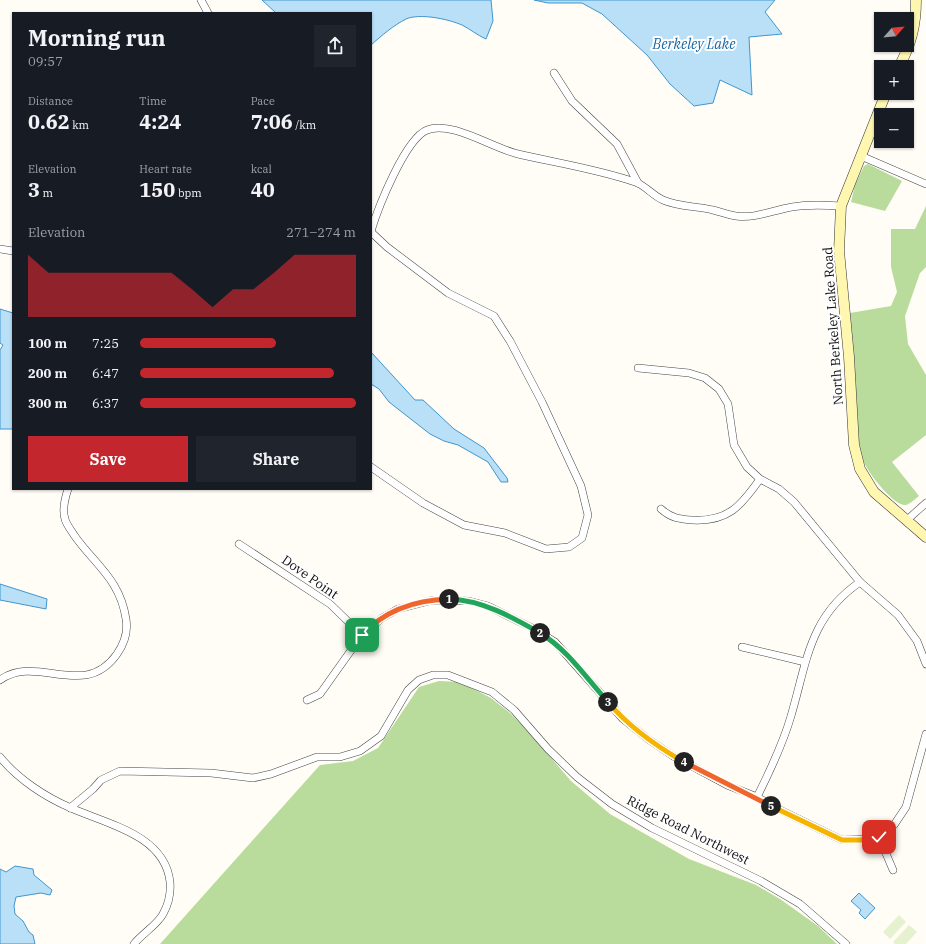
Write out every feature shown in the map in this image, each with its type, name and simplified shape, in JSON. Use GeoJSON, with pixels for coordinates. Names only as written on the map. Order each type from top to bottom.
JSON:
{"type":"FeatureCollection","features":[{"type":"Feature","properties":{"kind":"street"},"geometry":{"type":"LineString","coordinates":[[202,0],[208,12]]}},
{"type":"Feature","properties":{"kind":"street"},"geometry":{"type":"LineString","coordinates":[[902,60],[911,40],[916,22],[916,0]]}},
{"type":"Feature","properties":{"kind":"street"},"geometry":{"type":"LineString","coordinates":[[554,73],[572,101],[617,144],[638,182],[652,194],[673,204],[713,210],[737,217],[811,204],[840,206]]}},
{"type":"Feature","properties":{"kind":"street","name":"North Berkeley Lake Road"},"geometry":{"type":"LineString","coordinates":[[883,100],[840,206],[840,251],[850,357],[854,445],[860,469],[874,492],[926,537]]}},
{"type":"Feature","properties":{"kind":"street"},"geometry":{"type":"LineString","coordinates":[[372,227],[376,213],[406,151],[416,136],[427,129],[439,126],[468,135],[517,154],[590,169],[638,182]]}},
{"type":"Feature","properties":{"kind":"street"},"geometry":{"type":"LineString","coordinates":[[861,156],[926,184]]}},
{"type":"Feature","properties":{"kind":"street"},"geometry":{"type":"LineString","coordinates":[[372,232],[387,248],[448,293],[494,316],[510,342],[542,402],[581,486],[588,515],[582,538],[569,547],[546,549],[505,533],[464,525],[423,503],[372,468]]}},
{"type":"Feature","properties":{"kind":"street"},"geometry":{"type":"LineString","coordinates":[[0,249],[12,251]]}},
{"type":"Feature","properties":{"kind":"street"},"geometry":{"type":"LineString","coordinates":[[638,368],[689,373],[705,378],[719,389],[728,404],[734,445],[747,467],[760,479],[779,489],[798,507],[860,582],[898,615],[910,629],[917,641],[926,664]]}},
{"type":"Feature","properties":{"kind":"street"},"geometry":{"type":"LineString","coordinates":[[661,509],[668,516],[676,518],[711,520],[718,518],[733,511],[741,504],[760,479]]}},
{"type":"Feature","properties":{"kind":"street"},"geometry":{"type":"LineString","coordinates":[[0,680],[5,676],[22,670],[64,676],[87,676],[99,671],[112,661],[124,643],[127,625],[121,598],[106,572],[80,542],[65,520],[64,512],[68,490]]}},
{"type":"Feature","properties":{"kind":"street"},"geometry":{"type":"LineString","coordinates":[[907,520],[926,503]]}},
{"type":"Feature","properties":{"kind":"street","name":"Dove Point"},"geometry":{"type":"LineString","coordinates":[[240,544],[330,604],[362,635]]}},
{"type":"Feature","properties":{"kind":"street"},"geometry":{"type":"LineString","coordinates":[[757,797],[780,750],[791,716],[805,662],[822,620],[854,586],[860,582]]}},
{"type":"Feature","properties":{"kind":"street"},"geometry":{"type":"LineString","coordinates":[[307,700],[320,694],[362,635],[382,618],[412,604],[433,600],[451,599],[469,601],[488,606],[530,627],[555,642],[573,660],[611,707],[648,739],[673,756],[842,840],[861,840],[879,837],[894,825],[906,807],[926,734]]}},
{"type":"Feature","properties":{"kind":"street"},"geometry":{"type":"LineString","coordinates":[[742,647],[805,662]]}},
{"type":"Feature","properties":{"kind":"street","name":"Ridge Road Northwest"},"geometry":{"type":"LineString","coordinates":[[70,808],[93,789],[100,780],[120,771],[211,772],[253,778],[271,774],[317,757],[340,757],[360,751],[381,736],[408,690],[419,680],[433,675],[448,675],[492,692],[514,710],[548,750],[577,777],[612,804],[652,828],[761,881],[800,904],[846,944]]}},
{"type":"Feature","properties":{"kind":"street"},"geometry":{"type":"LineString","coordinates":[[0,757],[13,773],[70,808],[139,837],[161,856],[169,874],[170,897],[163,915],[134,944]]}},
{"type":"Feature","properties":{"kind":"street"},"geometry":{"type":"LineString","coordinates":[[879,837],[893,870]]}},
{"type":"Feature","properties":{"kind":"green space"},"geometry":{"type":"Polygon","coordinates":[[[868,164],[902,181],[885,211],[851,202],[855,185],[864,166],[868,164]]]}},
{"type":"Feature","properties":{"kind":"green space"},"geometry":{"type":"Polygon","coordinates":[[[926,206],[926,267],[920,273],[905,316],[908,344],[926,375],[926,435],[892,462],[919,496],[911,503],[906,505],[896,501],[883,490],[868,470],[862,456],[859,445],[850,313],[891,306],[897,292],[891,267],[891,229],[915,229],[926,206]]]}},
{"type":"Feature","properties":{"kind":"green space"},"geometry":{"type":"Polygon","coordinates":[[[439,681],[460,682],[491,698],[510,713],[530,733],[571,781],[610,814],[689,859],[756,885],[780,899],[818,926],[837,944],[160,944],[320,765],[353,761],[378,748],[419,687],[439,681]]]}},
{"type":"Feature","properties":{"kind":"green space"},"geometry":{"type":"Polygon","coordinates":[[[899,915],[906,922],[890,939],[883,932],[899,915]]]}},
{"type":"Feature","properties":{"kind":"green space"},"geometry":{"type":"Polygon","coordinates":[[[909,925],[917,932],[906,944],[895,944],[893,942],[909,925]]]}},
{"type":"Feature","properties":{"kind":"water"},"geometry":{"type":"Polygon","coordinates":[[[262,0],[491,0],[493,21],[486,39],[462,25],[449,21],[426,17],[412,17],[397,24],[372,44],[372,12],[275,12],[262,0]]]}},
{"type":"Feature","properties":{"kind":"water","name":"Berkeley Lake"},"geometry":{"type":"Polygon","coordinates":[[[534,0],[775,0],[765,12],[782,34],[749,37],[752,95],[720,80],[713,103],[694,106],[670,84],[647,55],[602,14],[582,3],[548,3],[534,0]]]}},
{"type":"Feature","properties":{"kind":"water"},"geometry":{"type":"Polygon","coordinates":[[[0,309],[12,313],[12,429],[0,429],[0,350],[3,345],[0,343],[0,309]]]}},
{"type":"Feature","properties":{"kind":"water"},"geometry":{"type":"Polygon","coordinates":[[[372,353],[415,400],[423,400],[454,429],[484,448],[507,478],[508,482],[501,482],[488,462],[458,445],[444,441],[430,434],[389,402],[379,389],[372,385],[372,353]]]}},
{"type":"Feature","properties":{"kind":"water"},"geometry":{"type":"Polygon","coordinates":[[[0,584],[47,599],[46,609],[0,600],[0,584]]]}},
{"type":"Feature","properties":{"kind":"water"},"geometry":{"type":"Polygon","coordinates":[[[15,866],[33,869],[34,875],[52,890],[50,895],[41,893],[16,897],[14,906],[15,914],[23,921],[29,932],[33,935],[35,944],[0,944],[0,869],[6,872],[15,866]]]}},
{"type":"Feature","properties":{"kind":"water"},"geometry":{"type":"Polygon","coordinates":[[[859,893],[875,908],[865,919],[859,913],[861,910],[851,901],[859,893]]]}},
{"type":"Feature","properties":{"kind":"route"},"geometry":{"type":"LineString","coordinates":[[362,635],[382,618],[398,609],[412,604],[433,600],[451,599],[469,601],[488,606],[530,627],[555,642],[573,660],[611,707],[623,719],[648,739],[673,756],[842,840],[861,840],[879,837]]}}]}
